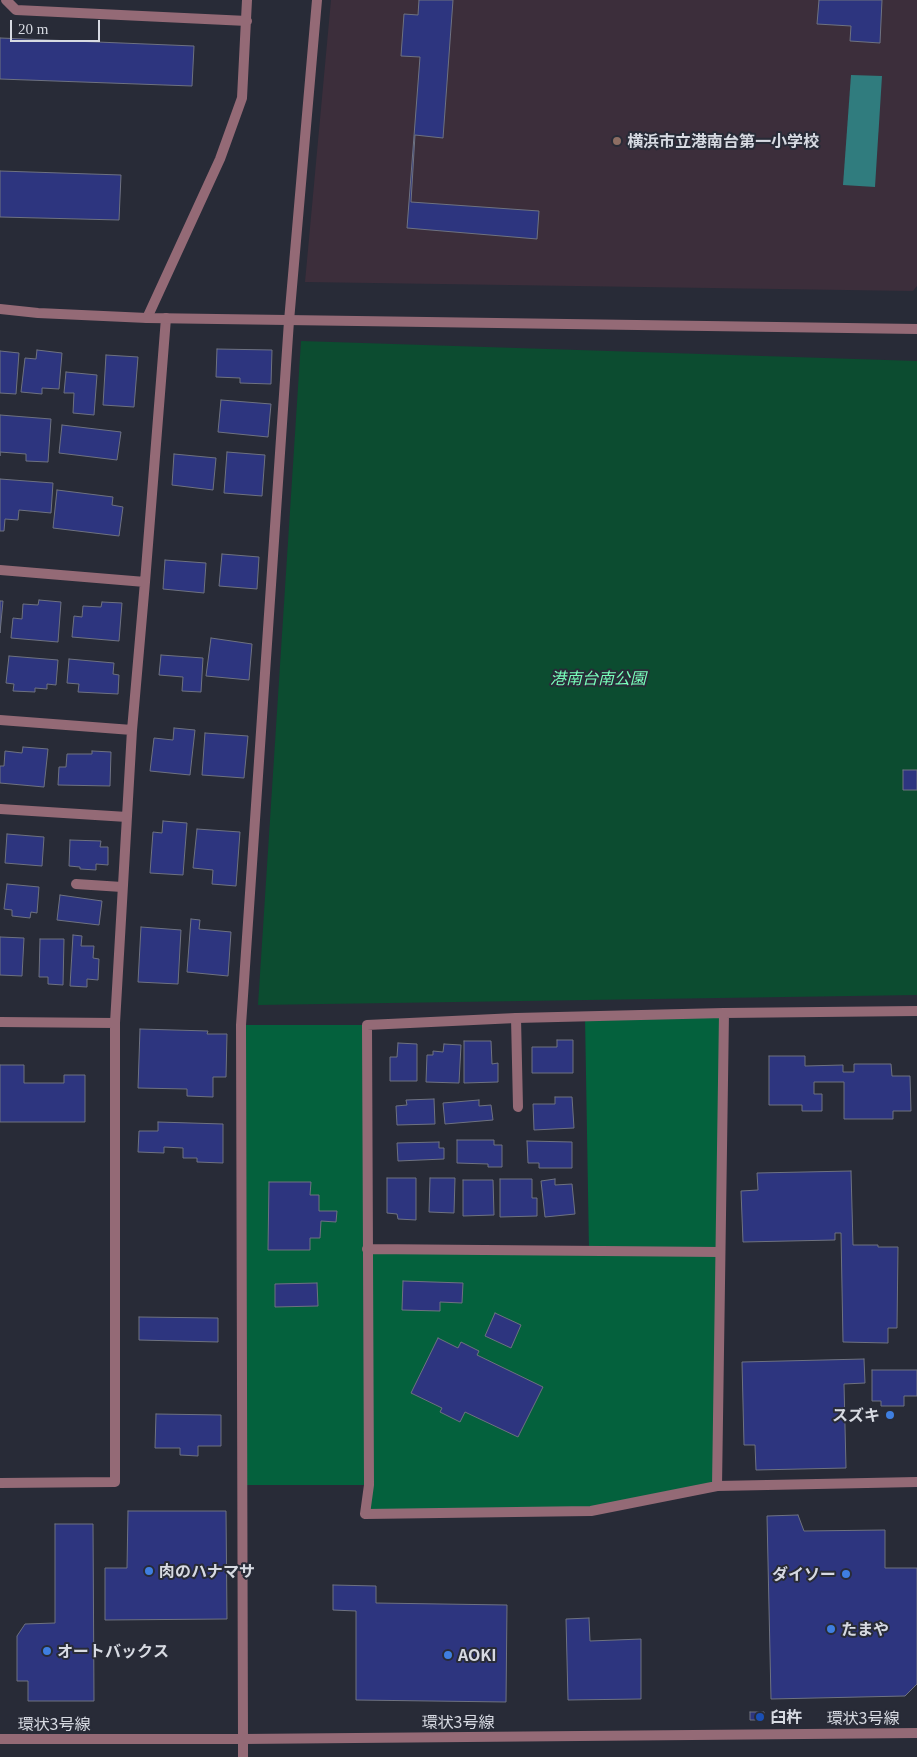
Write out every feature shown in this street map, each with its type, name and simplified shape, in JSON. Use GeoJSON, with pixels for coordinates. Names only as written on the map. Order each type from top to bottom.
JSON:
{"type":"FeatureCollection","features":[{"type":"Feature","properties":{"kind":"street"},"geometry":{"type":"LineString","coordinates":[[6,0],[16,10],[247,21]]}},
{"type":"Feature","properties":{"kind":"street"},"geometry":{"type":"LineString","coordinates":[[147,318],[220,159],[242,98],[247,0]]}},
{"type":"Feature","properties":{"kind":"street"},"geometry":{"type":"LineString","coordinates":[[243,1757],[241,1024],[289,321],[316,0]]}},
{"type":"Feature","properties":{"kind":"street"},"geometry":{"type":"LineString","coordinates":[[0,309],[38,314],[147,318],[917,329]]}},
{"type":"Feature","properties":{"kind":"street"},"geometry":{"type":"LineString","coordinates":[[0,1483],[115,1482],[114,1023],[132,730],[146,582],[166,318]]}},
{"type":"Feature","properties":{"kind":"street"},"geometry":{"type":"LineString","coordinates":[[0,570],[146,582]]}},
{"type":"Feature","properties":{"kind":"street"},"geometry":{"type":"LineString","coordinates":[[0,720],[132,730]]}},
{"type":"Feature","properties":{"kind":"street"},"geometry":{"type":"LineString","coordinates":[[0,809],[127,818]]}},
{"type":"Feature","properties":{"kind":"street"},"geometry":{"type":"LineString","coordinates":[[76,884],[122,888]]}},
{"type":"Feature","properties":{"kind":"street"},"geometry":{"type":"LineString","coordinates":[[917,1011],[724,1012],[516,1018],[368,1025],[369,1485],[365,1514],[591,1511],[717,1486],[917,1482]]}},
{"type":"Feature","properties":{"kind":"street"},"geometry":{"type":"LineString","coordinates":[[717,1486],[724,1012]]}},
{"type":"Feature","properties":{"kind":"street"},"geometry":{"type":"LineString","coordinates":[[516,1018],[518,1107]]}},
{"type":"Feature","properties":{"kind":"street"},"geometry":{"type":"LineString","coordinates":[[0,1022],[114,1023]]}},
{"type":"Feature","properties":{"kind":"street"},"geometry":{"type":"LineString","coordinates":[[367,1249],[720,1252]]}},
{"type":"Feature","properties":{"kind":"street","name":"環状3号線"},"geometry":{"type":"LineString","coordinates":[[0,1739],[243,1739],[917,1733]]}},
{"type":"Feature","properties":{"kind":"shaded area","name":"横浜市立港南台第一小学校"},"geometry":{"type":"Polygon","coordinates":[[[331,0],[917,0],[917,286],[913,291],[305,282],[331,0]]]}},
{"type":"Feature","properties":{"kind":"shaded area"},"geometry":{"type":"Polygon","coordinates":[[[851,75],[882,76],[875,187],[843,185],[851,75]]]}},
{"type":"Feature","properties":{"kind":"shaded area"},"geometry":{"type":"Polygon","coordinates":[[[724,1013],[717,1486],[591,1511],[365,1514],[369,1485],[242,1485],[241,1025],[367,1025],[368,1249],[589,1250],[585,1016],[724,1013]]]}},
{"type":"Feature","properties":{"kind":"green space","name":"港南台南公園"},"geometry":{"type":"Polygon","coordinates":[[[301,341],[917,361],[917,995],[258,1005],[301,341]]]}},
{"type":"Feature","properties":{"kind":"building"},"geometry":{"type":"Polygon","coordinates":[[[419,0],[453,0],[443,138],[415,135],[411,202],[539,211],[537,239],[407,228],[420,57],[401,56],[404,14],[418,15],[419,0]]]}},
{"type":"Feature","properties":{"kind":"building"},"geometry":{"type":"Polygon","coordinates":[[[819,0],[882,0],[880,43],[850,41],[851,26],[817,24],[819,0]]]}},
{"type":"Feature","properties":{"kind":"building"},"geometry":{"type":"Polygon","coordinates":[[[0,38],[194,46],[192,86],[0,79],[0,38]]]}},
{"type":"Feature","properties":{"kind":"building"},"geometry":{"type":"Polygon","coordinates":[[[0,171],[121,175],[119,220],[0,217],[0,171]]]}},
{"type":"Feature","properties":{"kind":"building"},"geometry":{"type":"Polygon","coordinates":[[[217,349],[272,350],[271,384],[240,383],[240,378],[216,377],[217,349]]]}},
{"type":"Feature","properties":{"kind":"building"},"geometry":{"type":"Polygon","coordinates":[[[37,350],[62,353],[59,389],[42,388],[42,394],[21,392],[25,358],[36,359],[37,350]]]}},
{"type":"Feature","properties":{"kind":"building"},"geometry":{"type":"Polygon","coordinates":[[[0,351],[19,353],[16,394],[0,393],[0,351]]]}},
{"type":"Feature","properties":{"kind":"building"},"geometry":{"type":"Polygon","coordinates":[[[106,355],[138,357],[134,407],[103,405],[106,355]]]}},
{"type":"Feature","properties":{"kind":"building"},"geometry":{"type":"Polygon","coordinates":[[[66,372],[97,375],[94,415],[73,413],[74,393],[64,393],[66,372]]]}},
{"type":"Feature","properties":{"kind":"building"},"geometry":{"type":"Polygon","coordinates":[[[221,400],[271,404],[268,437],[218,432],[221,400]]]}},
{"type":"Feature","properties":{"kind":"building"},"geometry":{"type":"Polygon","coordinates":[[[0,415],[51,419],[48,462],[26,461],[26,454],[0,452],[0,415]]]}},
{"type":"Feature","properties":{"kind":"building"},"geometry":{"type":"Polygon","coordinates":[[[62,425],[121,432],[117,460],[59,453],[62,425]]]}},
{"type":"Feature","properties":{"kind":"building"},"geometry":{"type":"Polygon","coordinates":[[[227,452],[265,455],[262,496],[224,493],[227,452]]]}},
{"type":"Feature","properties":{"kind":"building"},"geometry":{"type":"Polygon","coordinates":[[[174,454],[216,458],[213,490],[172,485],[174,454]]]}},
{"type":"Feature","properties":{"kind":"building"},"geometry":{"type":"Polygon","coordinates":[[[0,479],[53,483],[51,513],[19,510],[18,520],[5,519],[4,531],[0,531],[0,479]]]}},
{"type":"Feature","properties":{"kind":"building"},"geometry":{"type":"Polygon","coordinates":[[[57,490],[113,497],[112,505],[123,507],[119,536],[53,528],[57,490]]]}},
{"type":"Feature","properties":{"kind":"building"},"geometry":{"type":"Polygon","coordinates":[[[222,554],[259,557],[257,589],[219,586],[222,554]]]}},
{"type":"Feature","properties":{"kind":"building"},"geometry":{"type":"Polygon","coordinates":[[[165,560],[206,563],[204,593],[163,589],[165,560]]]}},
{"type":"Feature","properties":{"kind":"building"},"geometry":{"type":"Polygon","coordinates":[[[39,600],[61,602],[58,642],[11,638],[13,618],[22,619],[23,604],[38,605],[39,600]]]}},
{"type":"Feature","properties":{"kind":"building"},"geometry":{"type":"Polygon","coordinates":[[[0,601],[3,601],[0,633],[0,601]]]}},
{"type":"Feature","properties":{"kind":"building"},"geometry":{"type":"Polygon","coordinates":[[[102,602],[122,603],[119,641],[72,637],[74,616],[82,617],[83,606],[101,607],[102,602]]]}},
{"type":"Feature","properties":{"kind":"building"},"geometry":{"type":"Polygon","coordinates":[[[211,638],[252,644],[249,680],[206,676],[211,638]]]}},
{"type":"Feature","properties":{"kind":"building"},"geometry":{"type":"Polygon","coordinates":[[[161,655],[203,658],[201,692],[182,691],[183,677],[159,675],[161,655]]]}},
{"type":"Feature","properties":{"kind":"building"},"geometry":{"type":"Polygon","coordinates":[[[9,656],[58,660],[56,685],[47,684],[47,689],[35,688],[35,692],[13,691],[14,684],[6,683],[9,656]]]}},
{"type":"Feature","properties":{"kind":"building"},"geometry":{"type":"Polygon","coordinates":[[[69,659],[114,663],[113,674],[119,675],[118,694],[78,692],[79,684],[67,683],[69,659]]]}},
{"type":"Feature","properties":{"kind":"building"},"geometry":{"type":"Polygon","coordinates":[[[174,728],[195,730],[190,775],[150,771],[154,738],[173,740],[174,728]]]}},
{"type":"Feature","properties":{"kind":"building"},"geometry":{"type":"Polygon","coordinates":[[[205,733],[248,736],[244,778],[202,775],[205,733]]]}},
{"type":"Feature","properties":{"kind":"building"},"geometry":{"type":"Polygon","coordinates":[[[23,747],[48,749],[44,787],[0,783],[0,766],[4,766],[5,751],[22,753],[23,747]]]}},
{"type":"Feature","properties":{"kind":"building"},"geometry":{"type":"Polygon","coordinates":[[[92,751],[111,752],[110,786],[58,785],[59,767],[66,767],[67,754],[92,754],[92,751]]]}},
{"type":"Feature","properties":{"kind":"building"},"geometry":{"type":"Polygon","coordinates":[[[903,770],[917,770],[917,790],[903,790],[903,770]]]}},
{"type":"Feature","properties":{"kind":"building"},"geometry":{"type":"Polygon","coordinates":[[[163,821],[187,823],[183,875],[150,873],[153,832],[162,833],[163,821]]]}},
{"type":"Feature","properties":{"kind":"building"},"geometry":{"type":"Polygon","coordinates":[[[197,829],[240,832],[236,886],[212,884],[213,870],[193,868],[197,829]]]}},
{"type":"Feature","properties":{"kind":"building"},"geometry":{"type":"Polygon","coordinates":[[[7,834],[44,837],[42,866],[5,863],[7,834]]]}},
{"type":"Feature","properties":{"kind":"building"},"geometry":{"type":"Polygon","coordinates":[[[70,840],[101,841],[100,847],[108,847],[108,865],[96,864],[96,870],[69,866],[70,840]]]}},
{"type":"Feature","properties":{"kind":"building"},"geometry":{"type":"Polygon","coordinates":[[[7,884],[39,887],[37,913],[31,912],[30,918],[12,916],[12,910],[4,909],[7,884]]]}},
{"type":"Feature","properties":{"kind":"building"},"geometry":{"type":"Polygon","coordinates":[[[60,895],[102,901],[99,925],[57,920],[60,895]]]}},
{"type":"Feature","properties":{"kind":"building"},"geometry":{"type":"Polygon","coordinates":[[[191,919],[200,920],[199,929],[231,932],[228,976],[187,972],[191,919]]]}},
{"type":"Feature","properties":{"kind":"building"},"geometry":{"type":"Polygon","coordinates":[[[141,927],[181,930],[178,984],[138,982],[141,927]]]}},
{"type":"Feature","properties":{"kind":"building"},"geometry":{"type":"Polygon","coordinates":[[[73,935],[82,936],[81,946],[94,946],[93,958],[99,959],[98,980],[87,979],[87,987],[70,986],[73,935]]]}},
{"type":"Feature","properties":{"kind":"building"},"geometry":{"type":"Polygon","coordinates":[[[0,937],[24,938],[22,976],[0,975],[0,937]]]}},
{"type":"Feature","properties":{"kind":"building"},"geometry":{"type":"Polygon","coordinates":[[[40,939],[64,939],[63,985],[48,984],[48,977],[39,977],[40,939]]]}},
{"type":"Feature","properties":{"kind":"building"},"geometry":{"type":"Polygon","coordinates":[[[140,1029],[208,1031],[207,1034],[227,1034],[226,1077],[213,1077],[213,1097],[187,1096],[187,1089],[138,1088],[140,1029]]]}},
{"type":"Feature","properties":{"kind":"building"},"geometry":{"type":"Polygon","coordinates":[[[557,1040],[573,1040],[573,1073],[532,1073],[532,1047],[557,1047],[557,1040]]]}},
{"type":"Feature","properties":{"kind":"building"},"geometry":{"type":"Polygon","coordinates":[[[464,1041],[491,1041],[492,1064],[498,1063],[498,1082],[464,1083],[464,1041]]]}},
{"type":"Feature","properties":{"kind":"building"},"geometry":{"type":"Polygon","coordinates":[[[398,1043],[417,1044],[417,1081],[390,1081],[390,1057],[397,1057],[398,1043]]]}},
{"type":"Feature","properties":{"kind":"building"},"geometry":{"type":"Polygon","coordinates":[[[444,1044],[461,1045],[459,1083],[426,1082],[427,1055],[433,1055],[433,1051],[443,1052],[444,1044]]]}},
{"type":"Feature","properties":{"kind":"building"},"geometry":{"type":"Polygon","coordinates":[[[769,1056],[805,1056],[805,1066],[843,1065],[843,1072],[854,1072],[854,1064],[891,1064],[892,1076],[910,1076],[911,1111],[893,1111],[893,1119],[844,1119],[844,1082],[814,1082],[814,1094],[822,1094],[822,1111],[802,1111],[802,1105],[769,1105],[769,1056]]]}},
{"type":"Feature","properties":{"kind":"building"},"geometry":{"type":"Polygon","coordinates":[[[0,1065],[24,1065],[24,1083],[64,1083],[64,1075],[85,1075],[85,1122],[0,1122],[0,1065]]]}},
{"type":"Feature","properties":{"kind":"building"},"geometry":{"type":"Polygon","coordinates":[[[555,1097],[572,1097],[574,1128],[534,1130],[533,1104],[555,1104],[555,1097]]]}},
{"type":"Feature","properties":{"kind":"building"},"geometry":{"type":"Polygon","coordinates":[[[434,1099],[435,1124],[397,1125],[396,1106],[407,1105],[406,1100],[434,1099]]]}},
{"type":"Feature","properties":{"kind":"building"},"geometry":{"type":"Polygon","coordinates":[[[479,1100],[479,1106],[491,1105],[493,1120],[445,1124],[443,1103],[479,1100]]]}},
{"type":"Feature","properties":{"kind":"building"},"geometry":{"type":"Polygon","coordinates":[[[158,1122],[223,1124],[223,1163],[197,1162],[197,1158],[183,1158],[183,1148],[164,1147],[164,1153],[138,1152],[139,1131],[158,1131],[158,1122]]]}},
{"type":"Feature","properties":{"kind":"building"},"geometry":{"type":"Polygon","coordinates":[[[457,1140],[494,1140],[494,1145],[502,1145],[502,1167],[488,1167],[488,1164],[457,1163],[457,1140]]]}},
{"type":"Feature","properties":{"kind":"building"},"geometry":{"type":"Polygon","coordinates":[[[527,1141],[572,1142],[572,1168],[539,1168],[539,1163],[528,1163],[527,1141]]]}},
{"type":"Feature","properties":{"kind":"building"},"geometry":{"type":"Polygon","coordinates":[[[439,1142],[439,1148],[444,1148],[444,1159],[398,1161],[397,1143],[439,1142]]]}},
{"type":"Feature","properties":{"kind":"building"},"geometry":{"type":"Polygon","coordinates":[[[851,1171],[853,1245],[898,1247],[897,1328],[888,1328],[888,1343],[843,1342],[841,1233],[835,1233],[835,1240],[743,1242],[741,1191],[758,1190],[757,1173],[851,1171]]]}},
{"type":"Feature","properties":{"kind":"building"},"geometry":{"type":"Polygon","coordinates":[[[387,1178],[416,1178],[416,1220],[398,1219],[397,1214],[387,1213],[387,1178]]]}},
{"type":"Feature","properties":{"kind":"building"},"geometry":{"type":"Polygon","coordinates":[[[430,1178],[455,1178],[454,1213],[429,1212],[430,1178]]]}},
{"type":"Feature","properties":{"kind":"building"},"geometry":{"type":"Polygon","coordinates":[[[500,1179],[532,1179],[532,1198],[537,1198],[537,1216],[500,1217],[500,1179]]]}},
{"type":"Feature","properties":{"kind":"building"},"geometry":{"type":"Polygon","coordinates":[[[555,1179],[555,1185],[572,1184],[575,1214],[545,1217],[541,1181],[555,1179]]]}},
{"type":"Feature","properties":{"kind":"building"},"geometry":{"type":"Polygon","coordinates":[[[463,1180],[493,1180],[494,1215],[463,1216],[463,1180]]]}},
{"type":"Feature","properties":{"kind":"building"},"geometry":{"type":"Polygon","coordinates":[[[269,1182],[311,1182],[310,1195],[319,1195],[319,1211],[337,1211],[336,1222],[321,1221],[320,1238],[310,1238],[310,1250],[268,1250],[269,1182]]]}},
{"type":"Feature","properties":{"kind":"building"},"geometry":{"type":"Polygon","coordinates":[[[403,1281],[463,1283],[462,1303],[440,1302],[440,1311],[402,1310],[403,1281]]]}},
{"type":"Feature","properties":{"kind":"building"},"geometry":{"type":"Polygon","coordinates":[[[317,1283],[318,1306],[275,1307],[275,1284],[317,1283]]]}},
{"type":"Feature","properties":{"kind":"building"},"geometry":{"type":"Polygon","coordinates":[[[495,1313],[521,1325],[511,1348],[485,1336],[495,1313]]]}},
{"type":"Feature","properties":{"kind":"building"},"geometry":{"type":"Polygon","coordinates":[[[139,1317],[218,1318],[218,1342],[139,1340],[139,1317]]]}},
{"type":"Feature","properties":{"kind":"building"},"geometry":{"type":"Polygon","coordinates":[[[438,1338],[458,1348],[461,1342],[479,1351],[477,1355],[543,1387],[518,1437],[465,1412],[460,1422],[440,1412],[442,1408],[411,1393],[438,1338]]]}},
{"type":"Feature","properties":{"kind":"building"},"geometry":{"type":"Polygon","coordinates":[[[864,1359],[865,1383],[844,1384],[846,1468],[756,1470],[755,1445],[744,1445],[742,1362],[864,1359]]]}},
{"type":"Feature","properties":{"kind":"building"},"geometry":{"type":"Polygon","coordinates":[[[872,1370],[917,1370],[917,1396],[904,1396],[904,1406],[881,1406],[881,1401],[872,1401],[872,1370]]]}},
{"type":"Feature","properties":{"kind":"building"},"geometry":{"type":"Polygon","coordinates":[[[156,1414],[221,1415],[221,1446],[198,1446],[198,1456],[180,1455],[180,1448],[155,1448],[156,1414]]]}},
{"type":"Feature","properties":{"kind":"building"},"geometry":{"type":"Polygon","coordinates":[[[128,1511],[226,1511],[227,1619],[105,1620],[105,1568],[127,1568],[128,1511]]]}},
{"type":"Feature","properties":{"kind":"building"},"geometry":{"type":"Polygon","coordinates":[[[798,1515],[804,1531],[885,1530],[885,1568],[917,1568],[917,1684],[905,1696],[771,1699],[767,1516],[798,1515]]]}},
{"type":"Feature","properties":{"kind":"building"},"geometry":{"type":"Polygon","coordinates":[[[55,1524],[93,1524],[94,1701],[28,1701],[28,1681],[17,1681],[17,1636],[25,1624],[55,1623],[55,1524]]]}},
{"type":"Feature","properties":{"kind":"building"},"geometry":{"type":"Polygon","coordinates":[[[333,1585],[376,1586],[376,1603],[507,1605],[506,1702],[356,1700],[356,1611],[333,1610],[333,1585]]]}},
{"type":"Feature","properties":{"kind":"building"},"geometry":{"type":"Polygon","coordinates":[[[589,1618],[590,1641],[641,1639],[641,1699],[568,1700],[566,1619],[589,1618]]]}},
{"type":"Feature","properties":{"kind":"building"},"geometry":{"type":"Polygon","coordinates":[[[750,1712],[764,1712],[764,1720],[750,1720],[750,1712]]]}},
{"type":"Feature","properties":{"kind":"place","name":"横浜市立港南台第一小学校"},"geometry":{"type":"Point","coordinates":[617,141]}},
{"type":"Feature","properties":{"kind":"place","name":"スズキ"},"geometry":{"type":"Point","coordinates":[890,1415]}},
{"type":"Feature","properties":{"kind":"place","name":"肉のハナマサ"},"geometry":{"type":"Point","coordinates":[149,1571]}},
{"type":"Feature","properties":{"kind":"place","name":"ダイソー"},"geometry":{"type":"Point","coordinates":[846,1574]}},
{"type":"Feature","properties":{"kind":"place","name":"たまや"},"geometry":{"type":"Point","coordinates":[831,1629]}},
{"type":"Feature","properties":{"kind":"place","name":"オートバックス"},"geometry":{"type":"Point","coordinates":[47,1651]}},
{"type":"Feature","properties":{"kind":"place","name":"AOKI"},"geometry":{"type":"Point","coordinates":[448,1655]}},
{"type":"Feature","properties":{"kind":"place","name":"臼杵"},"geometry":{"type":"Point","coordinates":[760,1717]}}]}
